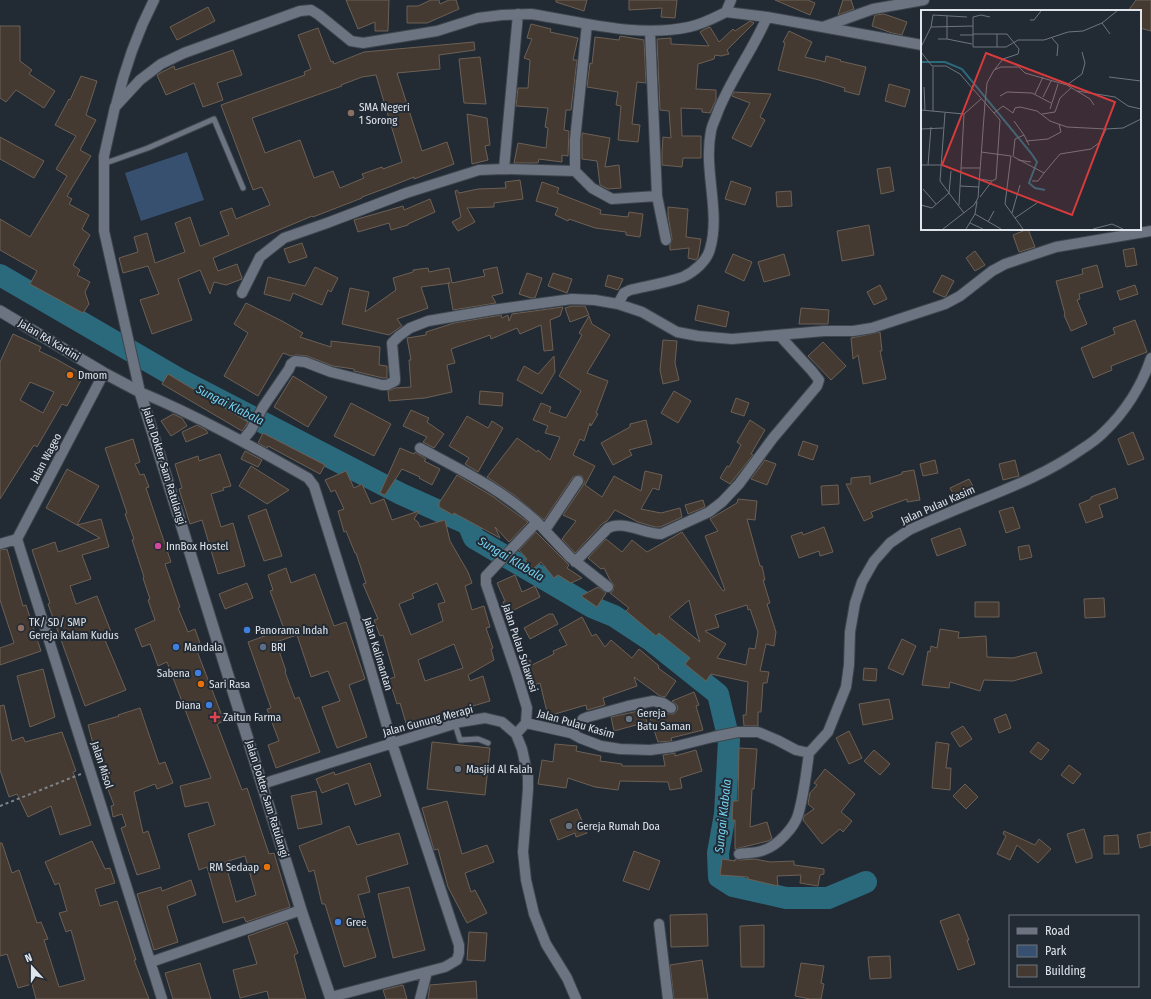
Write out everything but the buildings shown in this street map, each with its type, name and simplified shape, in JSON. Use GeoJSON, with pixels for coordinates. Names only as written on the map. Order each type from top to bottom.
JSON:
{"type":"FeatureCollection","features":[{"type":"Feature","properties":{"kind":"street"},"geometry":{"type":"LineString","coordinates":[[140,392],[104,231],[104,156],[124,71],[141,26],[154,0]]}},
{"type":"Feature","properties":{"kind":"street"},"geometry":{"type":"LineString","coordinates":[[726,12],[731,0]]}},
{"type":"Feature","properties":{"kind":"street"},"geometry":{"type":"LineString","coordinates":[[823,27],[873,9],[924,0]]}},
{"type":"Feature","properties":{"kind":"street"},"geometry":{"type":"LineString","coordinates":[[115,107],[140,80],[161,64],[184,53],[300,11],[311,10],[319,14],[352,41],[363,43],[437,31],[478,18],[518,14],[532,14],[626,30],[650,31],[689,27],[709,21],[726,12],[767,17],[921,45]]}},
{"type":"Feature","properties":{"kind":"street"},"geometry":{"type":"LineString","coordinates":[[504,169],[518,14]]}},
{"type":"Feature","properties":{"kind":"street"},"geometry":{"type":"LineString","coordinates":[[618,304],[624,293],[630,290],[683,276],[693,271],[700,266],[710,250],[714,218],[709,146],[711,130],[721,104],[759,36],[767,17]]}},
{"type":"Feature","properties":{"kind":"street"},"geometry":{"type":"LineString","coordinates":[[575,171],[575,140],[587,24]]}},
{"type":"Feature","properties":{"kind":"street"},"geometry":{"type":"LineString","coordinates":[[650,31],[657,196],[666,240]]}},
{"type":"Feature","properties":{"kind":"street"},"geometry":{"type":"LineString","coordinates":[[242,292],[260,257],[284,238],[406,192],[479,170],[504,169],[575,171],[592,188],[612,199],[657,196]]}},
{"type":"Feature","properties":{"kind":"street"},"geometry":{"type":"LineString","coordinates":[[242,441],[294,361],[305,362],[331,372],[382,385],[391,384],[394,382],[395,378],[392,343],[410,328],[428,320],[572,299],[595,300],[618,304],[642,312],[676,332],[698,336],[732,339],[752,336],[780,336],[824,331],[853,331],[872,328],[945,304],[960,296],[992,271],[1004,264],[1056,247],[1151,231]]}},
{"type":"Feature","properties":{"kind":"street","name":"Jalan RA Kartini"},"geometry":{"type":"LineString","coordinates":[[0,311],[104,373],[140,392]]}},
{"type":"Feature","properties":{"kind":"street"},"geometry":{"type":"LineString","coordinates":[[575,562],[608,528],[615,524],[652,534],[661,534],[710,512],[739,484],[773,438],[817,386],[818,380],[812,371],[780,336]]}},
{"type":"Feature","properties":{"kind":"street","name":"Jalan Pulau Kasim"},"geometry":{"type":"LineString","coordinates":[[526,723],[570,733],[601,746],[620,749],[643,750],[673,747],[738,732],[758,732],[796,750],[809,753],[828,732],[846,687],[849,665],[850,632],[855,603],[862,582],[874,561],[890,543],[909,530],[1038,476],[1068,459],[1089,444],[1104,433],[1121,413],[1138,388],[1151,358]]}},
{"type":"Feature","properties":{"kind":"street","name":"Jalan Wageo"},"geometry":{"type":"LineString","coordinates":[[17,539],[104,373]]}},
{"type":"Feature","properties":{"kind":"street","name":"Jalan Kalimantan"},"geometry":{"type":"LineString","coordinates":[[140,392],[176,406],[242,441],[308,478],[314,486],[356,620],[392,743],[459,945],[457,960],[445,967],[427,972]]}},
{"type":"Feature","properties":{"kind":"street","name":"Jalan Dokter Sam Ratulangi"},"geometry":{"type":"LineString","coordinates":[[140,392],[301,910],[331,998]]}},
{"type":"Feature","properties":{"kind":"street"},"geometry":{"type":"LineString","coordinates":[[420,448],[498,490],[537,522],[575,562],[608,587]]}},
{"type":"Feature","properties":{"kind":"street"},"geometry":{"type":"LineString","coordinates":[[545,530],[578,481]]}},
{"type":"Feature","properties":{"kind":"street","name":"Jalan Pulau Sulawesi"},"geometry":{"type":"LineString","coordinates":[[526,723],[527,708],[486,584],[486,576],[537,522]]}},
{"type":"Feature","properties":{"kind":"street"},"geometry":{"type":"LineString","coordinates":[[0,544],[17,539]]}},
{"type":"Feature","properties":{"kind":"street","name":"Jalan Misol"},"geometry":{"type":"LineString","coordinates":[[17,539],[162,999]]}},
{"type":"Feature","properties":{"kind":"street"},"geometry":{"type":"LineString","coordinates":[[570,733],[583,719],[628,706],[653,701],[663,703],[672,708]]}},
{"type":"Feature","properties":{"kind":"street","name":"Jalan Gunung Merapi"},"geometry":{"type":"LineString","coordinates":[[262,784],[455,724],[485,718],[502,722],[516,734]]}},
{"type":"Feature","properties":{"kind":"street"},"geometry":{"type":"LineString","coordinates":[[526,723],[516,734],[522,749],[528,777],[523,852],[526,880],[534,914],[546,944],[567,978],[576,999]]}},
{"type":"Feature","properties":{"kind":"street"},"geometry":{"type":"LineString","coordinates":[[739,854],[764,850],[775,845],[786,833],[797,817],[809,753]]}},
{"type":"Feature","properties":{"kind":"street"},"geometry":{"type":"LineString","coordinates":[[151,962],[301,910]]}},
{"type":"Feature","properties":{"kind":"street"},"geometry":{"type":"LineString","coordinates":[[659,924],[668,999]]}},
{"type":"Feature","properties":{"kind":"street"},"geometry":{"type":"LineString","coordinates":[[331,998],[427,972],[420,999]]}},
{"type":"Feature","properties":{"kind":"lane"},"geometry":{"type":"LineString","coordinates":[[104,164],[148,148],[214,119],[243,188]]}},
{"type":"Feature","properties":{"kind":"lane"},"geometry":{"type":"LineString","coordinates":[[455,724],[460,740],[478,739],[488,743]]}},
{"type":"Feature","properties":{"kind":"path"},"geometry":{"type":"LineString","coordinates":[[0,806],[91,770]]}},
{"type":"Feature","properties":{"kind":"green space"},"geometry":{"type":"Polygon","coordinates":[[[187,152],[204,200],[141,221],[125,173],[187,152]]]}},
{"type":"Feature","properties":{"kind":"waterway","name":"Sungai Klabala"},"geometry":{"type":"LineString","coordinates":[[0,275],[179,379],[401,494],[468,524],[474,538],[592,607],[614,616],[649,639],[718,694],[729,740],[725,814],[718,853],[719,877],[733,886],[786,898],[828,898],[866,882]]}},
{"type":"Feature","properties":{"kind":"place","name":"SMA Negeri 1 Sorong"},"geometry":{"type":"Point","coordinates":[351,113]}},
{"type":"Feature","properties":{"kind":"place","name":"Dmom"},"geometry":{"type":"Point","coordinates":[70,375]}},
{"type":"Feature","properties":{"kind":"place","name":"InnBox Hostel"},"geometry":{"type":"Point","coordinates":[158,546]}},
{"type":"Feature","properties":{"kind":"place","name":"TK/ SD/ SMP Gereja Kalam Kudus"},"geometry":{"type":"Point","coordinates":[21,628]}},
{"type":"Feature","properties":{"kind":"place","name":"Panorama Indah"},"geometry":{"type":"Point","coordinates":[247,630]}},
{"type":"Feature","properties":{"kind":"place","name":"Mandala"},"geometry":{"type":"Point","coordinates":[176,647]}},
{"type":"Feature","properties":{"kind":"place","name":"BRI"},"geometry":{"type":"Point","coordinates":[263,647]}},
{"type":"Feature","properties":{"kind":"place","name":"Sabena"},"geometry":{"type":"Point","coordinates":[198,673]}},
{"type":"Feature","properties":{"kind":"place","name":"Sari Rasa"},"geometry":{"type":"Point","coordinates":[201,684]}},
{"type":"Feature","properties":{"kind":"place","name":"Diana"},"geometry":{"type":"Point","coordinates":[209,705]}},
{"type":"Feature","properties":{"kind":"place","name":"Zaitun Farma"},"geometry":{"type":"Point","coordinates":[215,717]}},
{"type":"Feature","properties":{"kind":"place","name":"Gereja Batu Saman"},"geometry":{"type":"Point","coordinates":[629,719]}},
{"type":"Feature","properties":{"kind":"place","name":"Masjid Al Falah"},"geometry":{"type":"Point","coordinates":[458,769]}},
{"type":"Feature","properties":{"kind":"place","name":"Gereja Rumah Doa"},"geometry":{"type":"Point","coordinates":[569,826]}},
{"type":"Feature","properties":{"kind":"place","name":"RM Sedaap"},"geometry":{"type":"Point","coordinates":[267,867]}},
{"type":"Feature","properties":{"kind":"place","name":"Gree"},"geometry":{"type":"Point","coordinates":[338,922]}}]}
